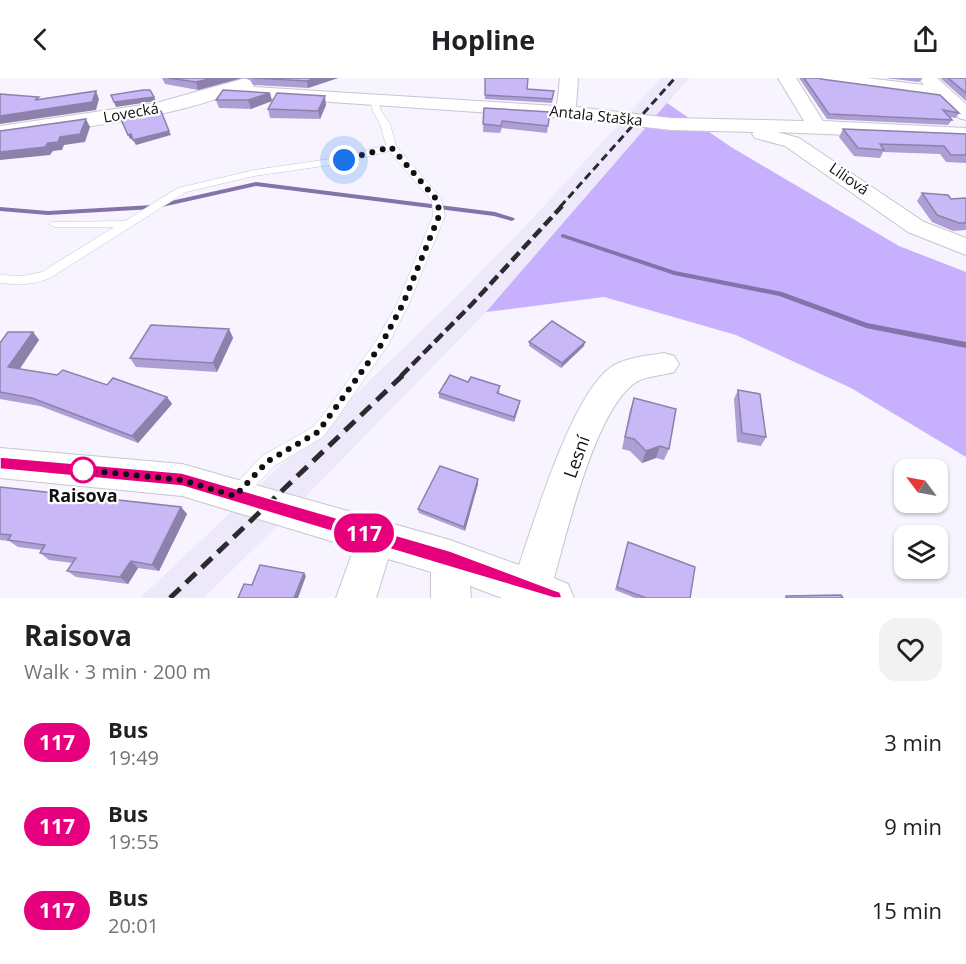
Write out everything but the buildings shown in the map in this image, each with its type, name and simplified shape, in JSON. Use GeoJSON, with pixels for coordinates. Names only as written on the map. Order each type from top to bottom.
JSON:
{"type":"FeatureCollection","features":[{"type":"Feature","properties":{"kind":"street","name":"Lovecká"},"geometry":{"type":"LineString","coordinates":[[0,132],[127,114],[225,91],[259,78]]}},
{"type":"Feature","properties":{"kind":"street"},"geometry":{"type":"LineString","coordinates":[[566,112],[569,78]]}},
{"type":"Feature","properties":{"kind":"street"},"geometry":{"type":"LineString","coordinates":[[787,78],[817,127]]}},
{"type":"Feature","properties":{"kind":"street"},"geometry":{"type":"LineString","coordinates":[[825,78],[944,93]]}},
{"type":"Feature","properties":{"kind":"street"},"geometry":{"type":"LineString","coordinates":[[926,78],[966,114]]}},
{"type":"Feature","properties":{"kind":"street","name":"Antala Staška"},"geometry":{"type":"LineString","coordinates":[[225,91],[566,112],[671,124],[817,127],[966,134]]}},
{"type":"Feature","properties":{"kind":"street","name":"Liliová"},"geometry":{"type":"LineString","coordinates":[[726,124],[792,142],[916,227],[966,247]]}},
{"type":"Feature","properties":{"kind":"street","name":"Lesní"},"geometry":{"type":"LineString","coordinates":[[0,463],[182,480],[450,559],[543,593],[582,438],[608,390],[622,376],[639,369],[664,364]]}},
{"type":"Feature","properties":{"kind":"street"},"geometry":{"type":"LineString","coordinates":[[356,598],[376,537]]}},
{"type":"Feature","properties":{"kind":"street"},"geometry":{"type":"LineString","coordinates":[[450,559],[451,598]]}},
{"type":"Feature","properties":{"kind":"lane"},"geometry":{"type":"LineString","coordinates":[[235,496],[268,461],[318,432],[332,414],[381,345],[403,304],[439,216],[437,200],[391,147],[385,124],[377,111],[374,100]]}},
{"type":"Feature","properties":{"kind":"lane"},"geometry":{"type":"LineString","coordinates":[[0,279],[19,282],[39,278],[182,190],[254,173],[344,160],[391,147]]}},
{"type":"Feature","properties":{"kind":"lane"},"geometry":{"type":"LineString","coordinates":[[55,224],[126,224]]}},
{"type":"Feature","properties":{"kind":"shaded area"},"geometry":{"type":"Polygon","coordinates":[[[661,78],[689,78],[558,232],[486,312],[284,519],[204,598],[140,598],[455,298],[530,221],[661,78]]]}},
{"type":"Feature","properties":{"kind":"shaded area"},"geometry":{"type":"Polygon","coordinates":[[[667,103],[731,147],[899,246],[966,272],[966,457],[851,388],[736,335],[604,297],[486,312],[667,103]]]}},
{"type":"Feature","properties":{"kind":"waterway"},"geometry":{"type":"LineString","coordinates":[[0,209],[48,213],[153,207],[256,184],[495,214],[512,219]]}},
{"type":"Feature","properties":{"kind":"waterway"},"geometry":{"type":"LineString","coordinates":[[563,236],[674,273],[780,294],[866,325],[966,345]]}},
{"type":"Feature","properties":{"kind":"railway"},"geometry":{"type":"LineString","coordinates":[[560,207],[675,78]]}},
{"type":"Feature","properties":{"kind":"railway"},"geometry":{"type":"LineString","coordinates":[[401,376],[472,304],[562,206]]}},
{"type":"Feature","properties":{"kind":"railway"},"geometry":{"type":"LineString","coordinates":[[170,598],[403,375]]}},
{"type":"Feature","properties":{"kind":"bus line","name":"117"},"geometry":{"type":"LineString","coordinates":[[0,463],[182,480],[450,559],[554,598]]}},
{"type":"Feature","properties":{"kind":"place","name":"Raisova"},"geometry":{"type":"Point","coordinates":[83,470]}},
{"type":"Feature","properties":{"kind":"route"},"geometry":{"type":"LineString","coordinates":[[83,470],[182,480],[235,496],[268,461],[318,432],[381,345],[403,304],[439,216],[437,200],[391,147],[344,160]]}}]}
